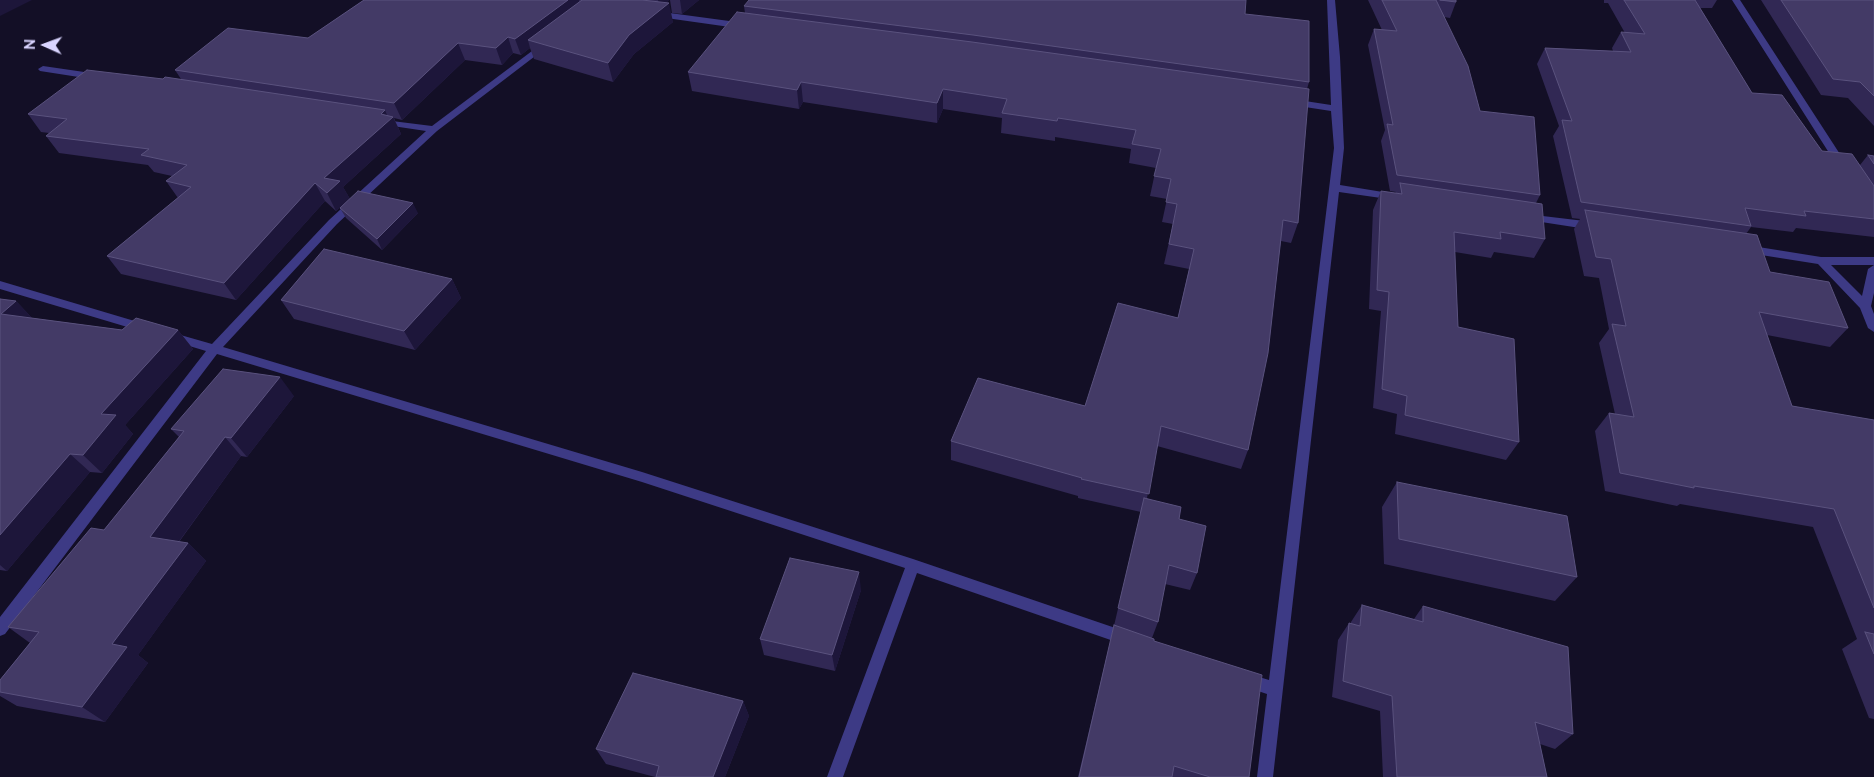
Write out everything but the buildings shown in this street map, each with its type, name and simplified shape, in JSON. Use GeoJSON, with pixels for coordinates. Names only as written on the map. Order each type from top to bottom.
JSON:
{"type":"FeatureCollection","features":[{"type":"Feature","properties":{"kind":"street"},"geometry":{"type":"LineString","coordinates":[[1265,777],[1336,188],[1339,148],[1331,0]]}},
{"type":"Feature","properties":{"kind":"street"},"geometry":{"type":"LineString","coordinates":[[1736,0],[1847,172]]}},
{"type":"Feature","properties":{"kind":"street"},"geometry":{"type":"LineString","coordinates":[[646,13],[667,11],[751,27]]}},
{"type":"Feature","properties":{"kind":"street"},"geometry":{"type":"LineString","coordinates":[[0,629],[214,349],[333,222],[434,129],[552,38]]}},
{"type":"Feature","properties":{"kind":"street"},"geometry":{"type":"LineString","coordinates":[[43,69],[112,79]]}},
{"type":"Feature","properties":{"kind":"street"},"geometry":{"type":"LineString","coordinates":[[1286,102],[1336,109]]}},
{"type":"Feature","properties":{"kind":"street"},"geometry":{"type":"LineString","coordinates":[[366,119],[434,129]]}},
{"type":"Feature","properties":{"kind":"street"},"geometry":{"type":"LineString","coordinates":[[1336,188],[1404,198]]}},
{"type":"Feature","properties":{"kind":"street"},"geometry":{"type":"LineString","coordinates":[[1510,214],[1608,229]]}},
{"type":"Feature","properties":{"kind":"street"},"geometry":{"type":"LineString","coordinates":[[1734,248],[1821,261],[1874,261]]}},
{"type":"Feature","properties":{"kind":"street"},"geometry":{"type":"LineString","coordinates":[[1821,261],[1866,306],[1874,328]]}},
{"type":"Feature","properties":{"kind":"street"},"geometry":{"type":"LineString","coordinates":[[1866,306],[1874,269]]}},
{"type":"Feature","properties":{"kind":"street"},"geometry":{"type":"LineString","coordinates":[[0,284],[642,477],[913,565],[1136,642]]}},
{"type":"Feature","properties":{"kind":"street"},"geometry":{"type":"LineString","coordinates":[[834,777],[913,565]]}},
{"type":"Feature","properties":{"kind":"street"},"geometry":{"type":"LineString","coordinates":[[1229,674],[1276,690]]}}]}
